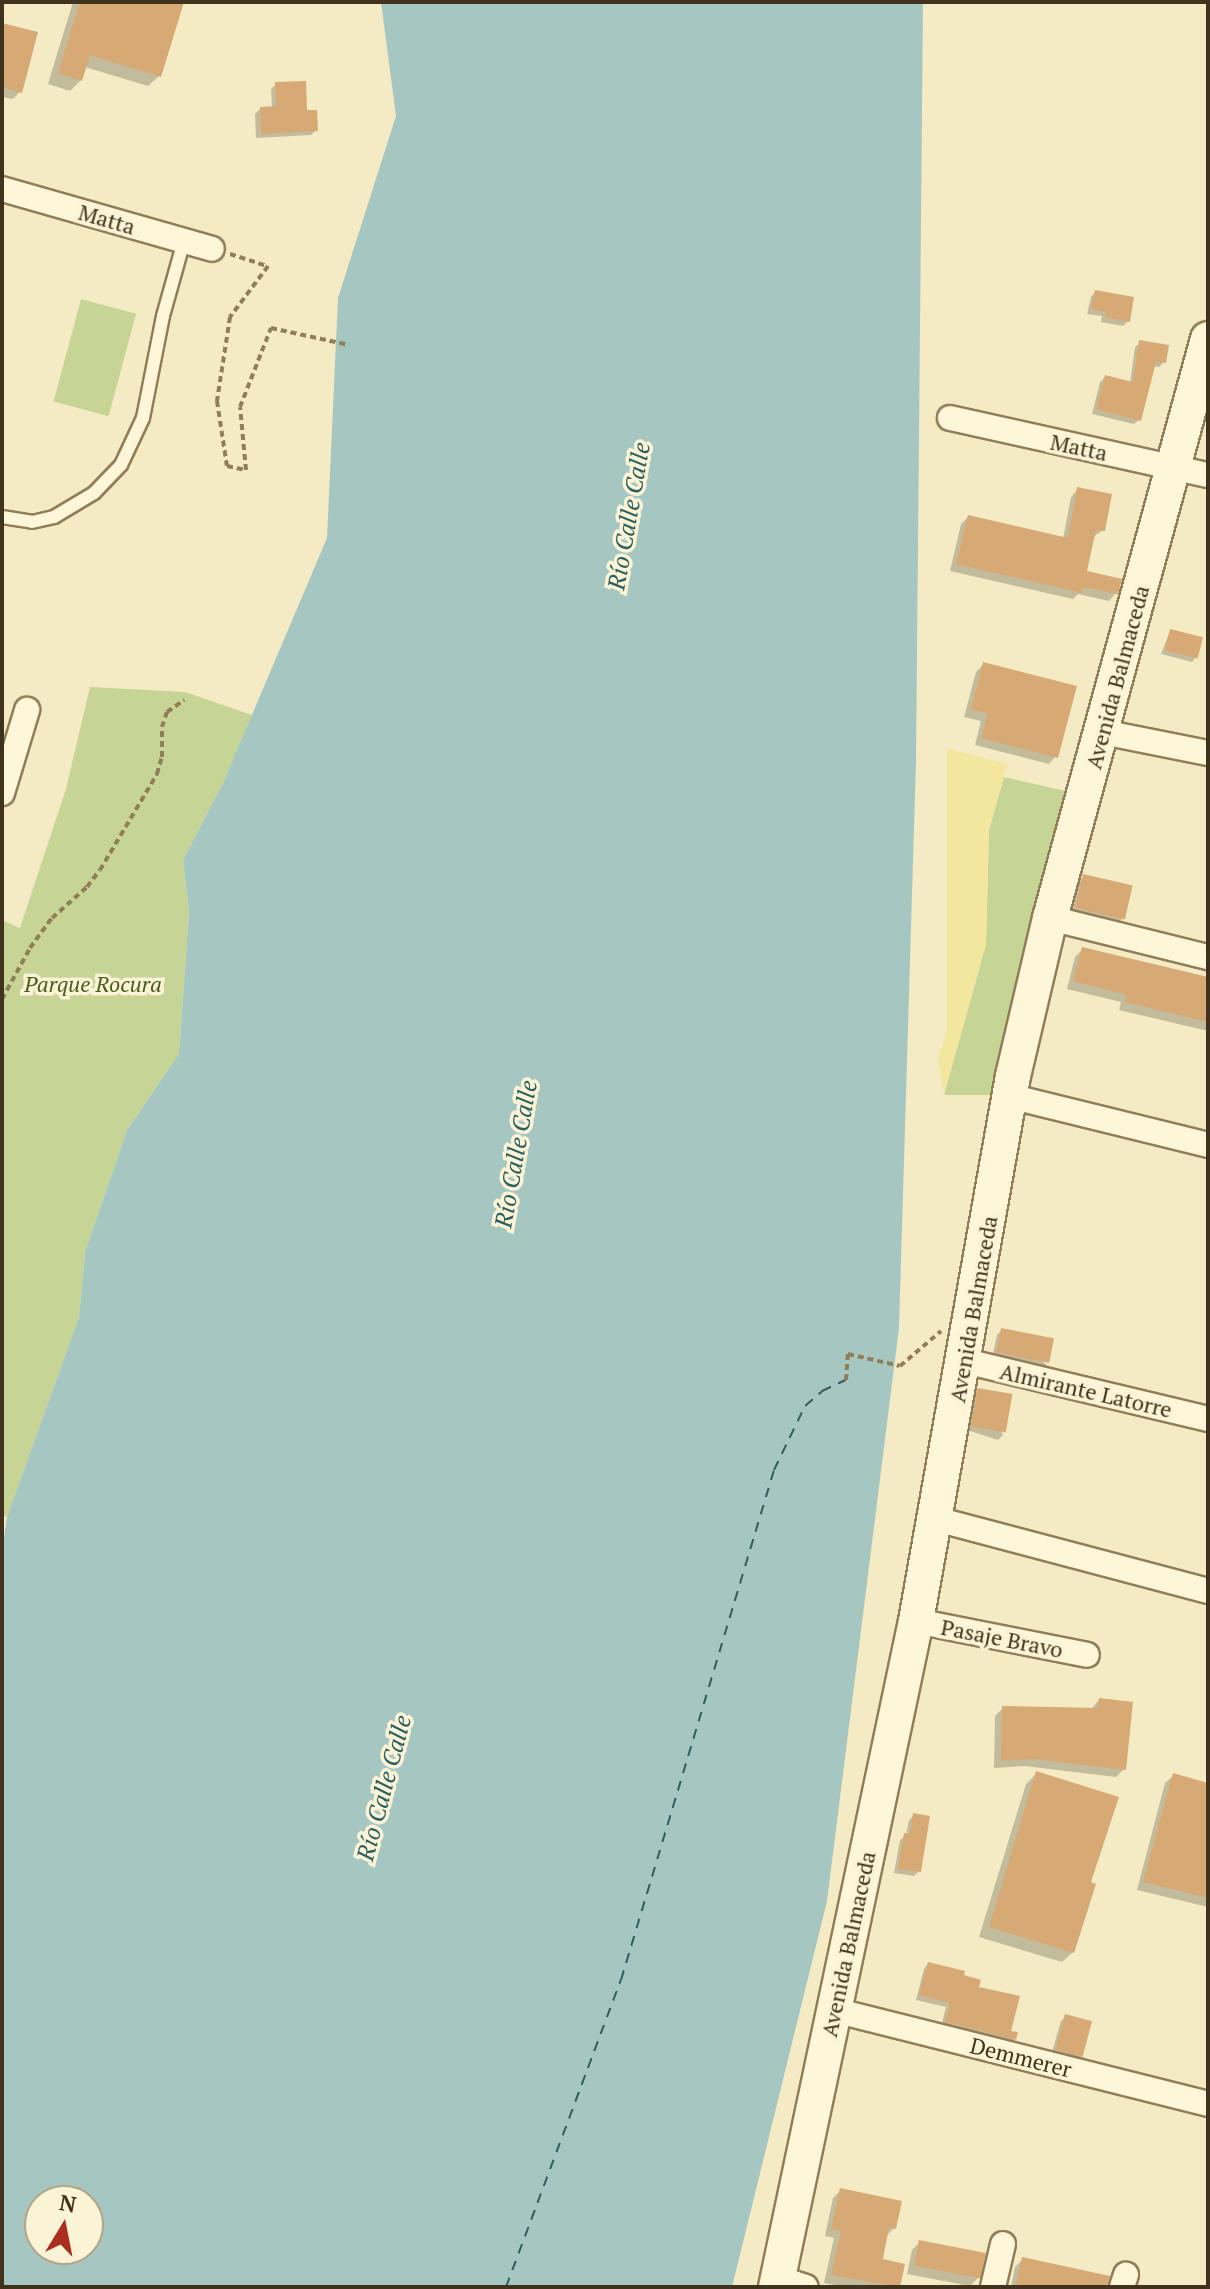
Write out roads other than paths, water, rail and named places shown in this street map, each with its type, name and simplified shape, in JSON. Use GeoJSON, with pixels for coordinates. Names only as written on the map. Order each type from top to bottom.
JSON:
{"type":"FeatureCollection","features":[{"type":"Feature","properties":{"kind":"main road","name":"Avenida Balmaceda"},"geometry":{"type":"LineString","coordinates":[[786,2284],[834,2010],[936,1519],[1009,1096],[1050,918],[1208,339]]}},
{"type":"Feature","properties":{"kind":"street","name":"Matta"},"geometry":{"type":"LineString","coordinates":[[2,189],[212,249]]}},
{"type":"Feature","properties":{"kind":"street","name":"Matta"},"geometry":{"type":"LineString","coordinates":[[950,418],[1208,475]]}},
{"type":"Feature","properties":{"kind":"street"},"geometry":{"type":"LineString","coordinates":[[2,793],[6,762],[27,710]]}},
{"type":"Feature","properties":{"kind":"street"},"geometry":{"type":"LineString","coordinates":[[1103,732],[1208,753]]}},
{"type":"Feature","properties":{"kind":"street"},"geometry":{"type":"LineString","coordinates":[[1050,918],[1208,957]]}},
{"type":"Feature","properties":{"kind":"street"},"geometry":{"type":"LineString","coordinates":[[1009,1096],[1208,1145]]}},
{"type":"Feature","properties":{"kind":"street","name":"Almirante Latorre"},"geometry":{"type":"LineString","coordinates":[[965,1361],[1208,1419]]}},
{"type":"Feature","properties":{"kind":"street"},"geometry":{"type":"LineString","coordinates":[[936,1519],[1208,1591]]}},
{"type":"Feature","properties":{"kind":"street","name":"Pasaje Bravo"},"geometry":{"type":"LineString","coordinates":[[916,1621],[1087,1655]]}},
{"type":"Feature","properties":{"kind":"street","name":"Demmerer"},"geometry":{"type":"LineString","coordinates":[[834,2010],[1208,2104]]}},
{"type":"Feature","properties":{"kind":"street"},"geometry":{"type":"LineString","coordinates":[[993,2287],[1003,2244]]}},
{"type":"Feature","properties":{"kind":"lane"},"geometry":{"type":"LineString","coordinates":[[2,517],[32,522],[54,517],[94,493],[121,465],[143,418],[163,316],[184,241]]}},
{"type":"Feature","properties":{"kind":"water","name":"Río Calle Calle"},"geometry":{"type":"Polygon","coordinates":[[[381,2],[923,2],[916,761],[899,1328],[827,1901],[732,2287],[2,2287],[2,1551],[7,1517],[79,1317],[85,1252],[127,1130],[179,1054],[189,912],[183,860],[223,783],[327,538],[338,298],[396,116],[381,2]]]}},
{"type":"Feature","properties":{"kind":"park label","name":"Parque Rocura"},"geometry":{"type":"Point","coordinates":[93,984]}}]}
